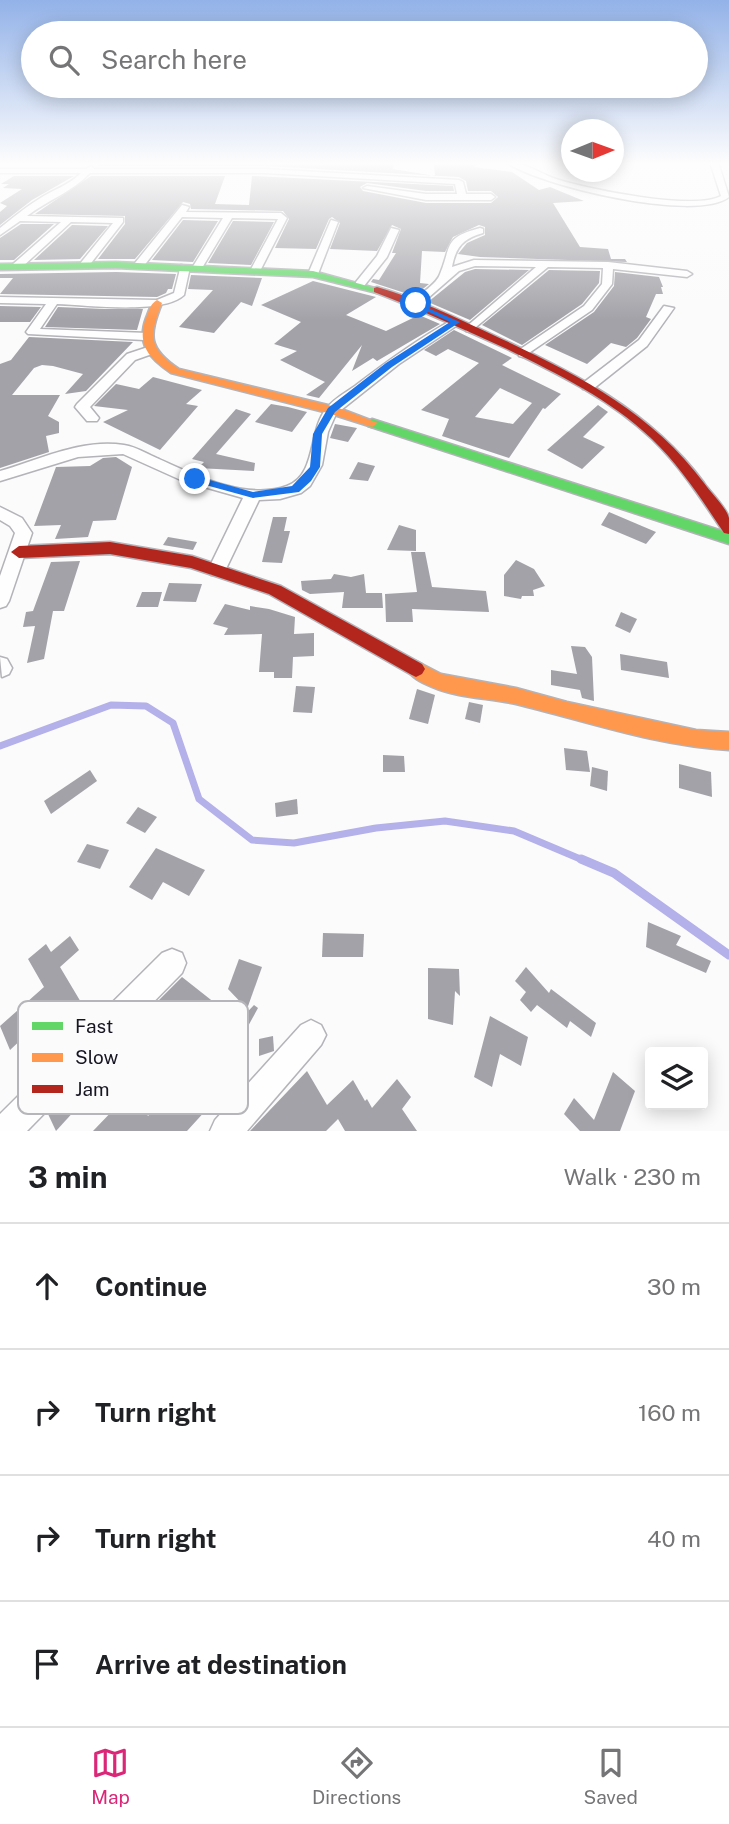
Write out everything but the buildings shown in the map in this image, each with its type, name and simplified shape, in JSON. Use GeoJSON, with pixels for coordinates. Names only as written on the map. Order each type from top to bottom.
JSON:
{"type":"FeatureCollection","features":[{"type":"Feature","properties":{"kind":"street"},"geometry":{"type":"LineString","coordinates":[[0,232],[22,215]]}},
{"type":"Feature","properties":{"kind":"street"},"geometry":{"type":"LineString","coordinates":[[139,265],[176,215]]}},
{"type":"Feature","properties":{"kind":"street"},"geometry":{"type":"LineString","coordinates":[[218,215],[275,215],[283,218],[255,271]]}},
{"type":"Feature","properties":{"kind":"street"},"geometry":{"type":"LineString","coordinates":[[0,300],[158,303],[171,300],[178,295],[191,268],[229,215]]}},
{"type":"Feature","properties":{"kind":"street"},"geometry":{"type":"LineString","coordinates":[[0,218],[120,220],[84,265]]}},
{"type":"Feature","properties":{"kind":"street"},"geometry":{"type":"LineString","coordinates":[[8,267],[69,219]]}},
{"type":"Feature","properties":{"kind":"street"},"geometry":{"type":"LineString","coordinates":[[313,274],[334,222]]}},
{"type":"Feature","properties":{"kind":"street"},"geometry":{"type":"LineString","coordinates":[[360,284],[382,257],[394,230]]}},
{"type":"Feature","properties":{"kind":"street"},"geometry":{"type":"LineString","coordinates":[[445,277],[450,250],[460,236],[480,231]]}},
{"type":"Feature","properties":{"kind":"street"},"geometry":{"type":"LineString","coordinates":[[416,303],[462,265],[474,263],[608,265],[687,274]]}},
{"type":"Feature","properties":{"kind":"street"},"geometry":{"type":"LineString","coordinates":[[8,267],[139,265],[313,274],[360,284],[416,303],[523,352],[588,386],[646,427],[687,469],[729,529]]}},
{"type":"Feature","properties":{"kind":"street"},"geometry":{"type":"LineString","coordinates":[[0,476],[36,467],[75,452],[101,448],[125,450],[195,479],[253,495],[295,489],[308,479],[315,467],[318,434],[331,410],[399,358],[463,325],[544,265]]}},
{"type":"Feature","properties":{"kind":"street"},"geometry":{"type":"LineString","coordinates":[[523,352],[588,308],[607,284],[608,265]]}},
{"type":"Feature","properties":{"kind":"street"},"geometry":{"type":"LineString","coordinates":[[55,300],[32,332],[146,344]]}},
{"type":"Feature","properties":{"kind":"street"},"geometry":{"type":"LineString","coordinates":[[92,418],[82,407],[146,344],[158,303]]}},
{"type":"Feature","properties":{"kind":"street"},"geometry":{"type":"LineString","coordinates":[[588,386],[643,343],[668,308]]}},
{"type":"Feature","properties":{"kind":"street"},"geometry":{"type":"LineString","coordinates":[[146,344],[156,362],[174,371],[331,410],[729,539]]}},
{"type":"Feature","properties":{"kind":"street"},"geometry":{"type":"LineString","coordinates":[[217,570],[253,495]]}},
{"type":"Feature","properties":{"kind":"street"},"geometry":{"type":"LineString","coordinates":[[0,513],[16,522],[24,533],[0,601]]}},
{"type":"Feature","properties":{"kind":"street"},"geometry":{"type":"LineString","coordinates":[[19,552],[110,548],[192,562],[275,590],[437,681],[516,696],[567,712],[696,739],[729,741]]}},
{"type":"Feature","properties":{"kind":"street"},"geometry":{"type":"LineString","coordinates":[[134,1001],[172,963]]}},
{"type":"Feature","properties":{"kind":"street"},"geometry":{"type":"LineString","coordinates":[[248,1106],[311,1035]]}},
{"type":"Feature","properties":{"kind":"street"},"geometry":{"type":"LineString","coordinates":[[5,1131],[22,1114]]}},
{"type":"Feature","properties":{"kind":"street"},"geometry":{"type":"LineString","coordinates":[[226,1131],[241,1114]]}},
{"type":"Feature","properties":{"kind":"waterway"},"geometry":{"type":"LineString","coordinates":[[0,746],[111,705],[146,706],[173,723],[199,799],[252,840],[294,843],[376,828],[445,821],[514,831],[585,861]]}},
{"type":"Feature","properties":{"kind":"waterway"},"geometry":{"type":"LineString","coordinates":[[581,859],[614,873],[729,955]]}},
{"type":"Feature","properties":{"kind":"traffic: fast"},"geometry":{"type":"LineString","coordinates":[[0,267],[116,265],[313,274],[377,290]]}},
{"type":"Feature","properties":{"kind":"traffic: fast"},"geometry":{"type":"LineString","coordinates":[[372,423],[729,539]]}},
{"type":"Feature","properties":{"kind":"traffic: slow"},"geometry":{"type":"LineString","coordinates":[[157,303],[147,334],[150,350],[175,371],[332,410],[372,423]]}},
{"type":"Feature","properties":{"kind":"traffic: slow"},"geometry":{"type":"LineString","coordinates":[[416,669],[437,681],[516,696],[567,711],[696,739],[729,741]]}},
{"type":"Feature","properties":{"kind":"traffic: jam"},"geometry":{"type":"LineString","coordinates":[[377,290],[529,356],[568,375],[623,409],[677,457],[729,529]]}},
{"type":"Feature","properties":{"kind":"traffic: jam"},"geometry":{"type":"LineString","coordinates":[[19,552],[110,548],[192,562],[275,590],[416,669]]}},
{"type":"Feature","properties":{"kind":"route"},"geometry":{"type":"LineString","coordinates":[[195,479],[253,495],[295,489],[308,479],[315,467],[318,434],[331,410],[389,365],[456,322],[416,303]]}}]}
